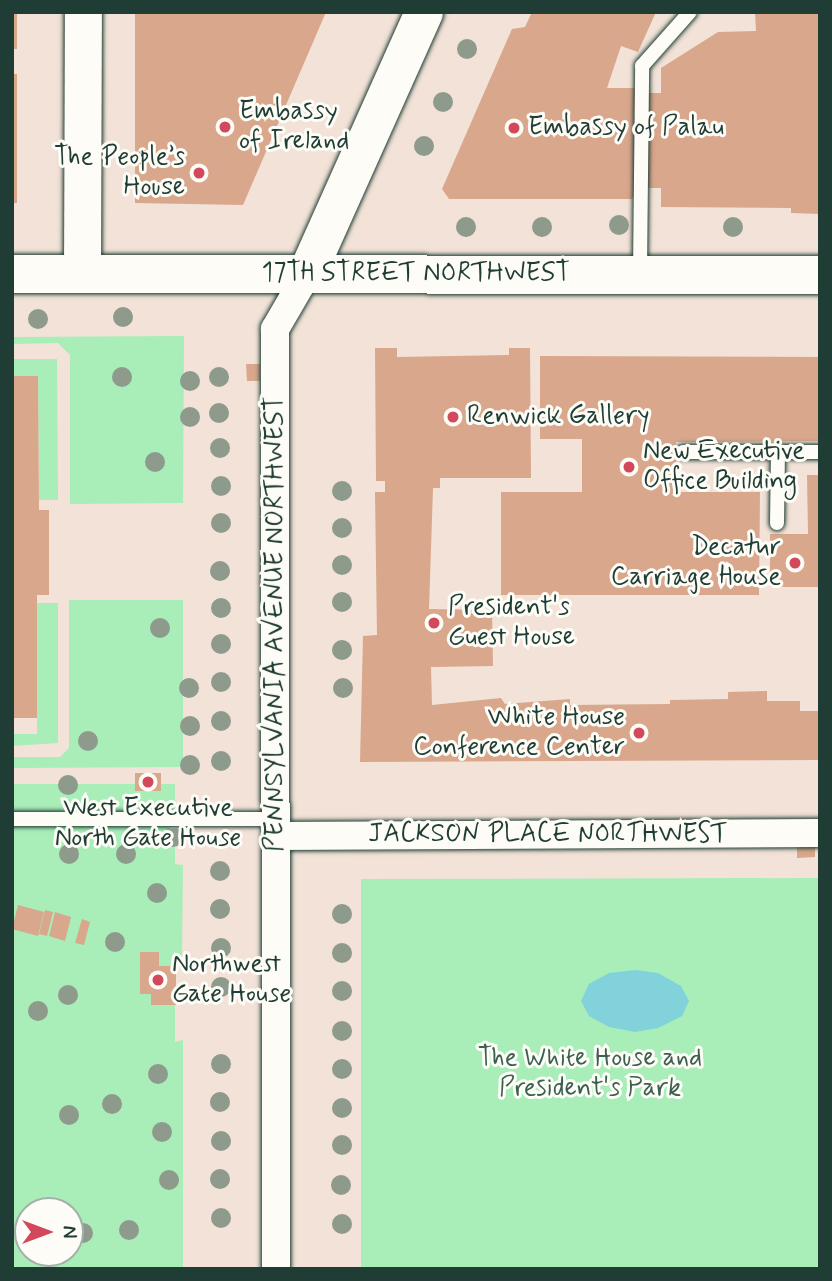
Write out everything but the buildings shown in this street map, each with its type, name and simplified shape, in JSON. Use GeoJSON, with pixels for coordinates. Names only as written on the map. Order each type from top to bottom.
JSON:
{"type":"FeatureCollection","features":[{"type":"Feature","properties":{"kind":"main road","name":"PENNSYLVANIA AVENUE NORTHWEST"},"geometry":{"type":"LineString","coordinates":[[307,274],[424,12]]}},
{"type":"Feature","properties":{"kind":"main road","name":"17TH STREET NORTHWEST"},"geometry":{"type":"LineString","coordinates":[[12,274],[820,275]]}},
{"type":"Feature","properties":{"kind":"street"},"geometry":{"type":"LineString","coordinates":[[82,274],[83,12]]}},
{"type":"Feature","properties":{"kind":"street","name":"PENNSYLVANIA AVENUE NORTHWEST"},"geometry":{"type":"LineString","coordinates":[[276,1269],[275,329],[307,274]]}},
{"type":"Feature","properties":{"kind":"street","name":"JACKSON PLACE NORTHWEST"},"geometry":{"type":"LineString","coordinates":[[276,827],[820,834]]}},
{"type":"Feature","properties":{"kind":"lane"},"geometry":{"type":"LineString","coordinates":[[640,274],[642,66],[690,12]]}},
{"type":"Feature","properties":{"kind":"lane"},"geometry":{"type":"LineString","coordinates":[[683,452],[820,452]]}},
{"type":"Feature","properties":{"kind":"lane"},"geometry":{"type":"LineString","coordinates":[[777,523],[778,452]]}},
{"type":"Feature","properties":{"kind":"lane"},"geometry":{"type":"LineString","coordinates":[[12,819],[276,827]]}},
{"type":"Feature","properties":{"kind":"green space"},"geometry":{"type":"Polygon","coordinates":[[[184,336],[183,503],[70,504],[70,355],[58,343],[12,344],[12,337],[184,336]]]}},
{"type":"Feature","properties":{"kind":"green space"},"geometry":{"type":"Polygon","coordinates":[[[12,359],[57,359],[58,500],[39,500],[38,377],[12,376],[12,359]]]}},
{"type":"Feature","properties":{"kind":"green space"},"geometry":{"type":"Polygon","coordinates":[[[69,600],[183,600],[183,767],[12,768],[12,757],[60,757],[69,748],[69,600]]]}},
{"type":"Feature","properties":{"kind":"green space"},"geometry":{"type":"Polygon","coordinates":[[[37,603],[58,603],[58,743],[12,746],[12,734],[37,734],[37,603]]]}},
{"type":"Feature","properties":{"kind":"green space"},"geometry":{"type":"Polygon","coordinates":[[[12,784],[175,784],[175,864],[183,865],[182,958],[175,957],[175,1042],[183,1040],[183,1269],[12,1269],[12,784]]]}},
{"type":"Feature","properties":{"kind":"green space","name":"The White House and President's Park"},"geometry":{"type":"Polygon","coordinates":[[[820,878],[820,1269],[361,1269],[361,879],[820,878]]]}},
{"type":"Feature","properties":{"kind":"water"},"geometry":{"type":"Polygon","coordinates":[[[635,970],[658,973],[681,986],[689,1001],[682,1016],[658,1028],[635,1032],[609,1027],[589,1016],[581,1001],[589,984],[609,973],[635,970]]]}},
{"type":"Feature","properties":{"kind":"place","name":"Embassy of Ireland"},"geometry":{"type":"Point","coordinates":[225,127]}},
{"type":"Feature","properties":{"kind":"place","name":"Embassy of Palau"},"geometry":{"type":"Point","coordinates":[514,128]}},
{"type":"Feature","properties":{"kind":"place","name":"The People’s House"},"geometry":{"type":"Point","coordinates":[199,173]}},
{"type":"Feature","properties":{"kind":"place","name":"Renwick Gallery"},"geometry":{"type":"Point","coordinates":[453,417]}},
{"type":"Feature","properties":{"kind":"place","name":"New Executive Office Building"},"geometry":{"type":"Point","coordinates":[629,467]}},
{"type":"Feature","properties":{"kind":"place","name":"Decatur Carriage House"},"geometry":{"type":"Point","coordinates":[795,563]}},
{"type":"Feature","properties":{"kind":"place","name":"President's Guest House"},"geometry":{"type":"Point","coordinates":[434,623]}},
{"type":"Feature","properties":{"kind":"place","name":"White House Conference Center"},"geometry":{"type":"Point","coordinates":[639,733]}},
{"type":"Feature","properties":{"kind":"place","name":"West Executive North Gate House"},"geometry":{"type":"Point","coordinates":[148,782]}},
{"type":"Feature","properties":{"kind":"place","name":"Northwest Gate House"},"geometry":{"type":"Point","coordinates":[158,980]}}]}
